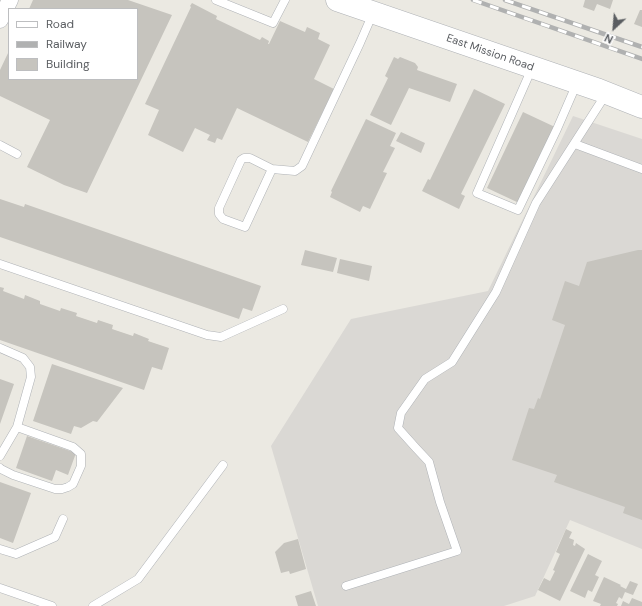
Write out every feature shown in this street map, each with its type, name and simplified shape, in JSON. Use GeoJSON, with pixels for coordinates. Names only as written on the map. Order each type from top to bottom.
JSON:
{"type":"FeatureCollection","features":[{"type":"Feature","properties":{"kind":"main road","name":"East Mission Road"},"geometry":{"type":"LineString","coordinates":[[337,0],[642,106]]}},
{"type":"Feature","properties":{"kind":"street"},"geometry":{"type":"LineString","coordinates":[[0,20],[10,0]]}},
{"type":"Feature","properties":{"kind":"lane"},"geometry":{"type":"LineString","coordinates":[[216,0],[273,24],[285,0]]}},
{"type":"Feature","properties":{"kind":"lane"},"geometry":{"type":"LineString","coordinates":[[272,169],[245,227],[223,219],[219,214],[219,208],[241,160],[244,158],[250,158],[272,169],[295,171],[302,166],[373,12]]}},
{"type":"Feature","properties":{"kind":"lane"},"geometry":{"type":"LineString","coordinates":[[532,67],[477,193],[518,210],[557,129],[577,83]]}},
{"type":"Feature","properties":{"kind":"lane"},"geometry":{"type":"LineString","coordinates":[[346,586],[457,552],[440,502],[429,462],[398,428],[401,413],[425,379],[452,362],[496,292],[536,203],[607,93]]}},
{"type":"Feature","properties":{"kind":"lane"},"geometry":{"type":"LineString","coordinates":[[575,144],[642,169]]}},
{"type":"Feature","properties":{"kind":"lane"},"geometry":{"type":"LineString","coordinates":[[0,145],[17,154]]}},
{"type":"Feature","properties":{"kind":"lane"},"geometry":{"type":"LineString","coordinates":[[0,264],[207,335],[221,336],[283,309]]}},
{"type":"Feature","properties":{"kind":"lane"},"geometry":{"type":"LineString","coordinates":[[0,348],[24,358],[30,367],[31,377],[17,427],[0,456]]}},
{"type":"Feature","properties":{"kind":"lane"},"geometry":{"type":"LineString","coordinates":[[0,468],[13,475],[55,489],[62,489],[73,484],[81,466],[81,454],[73,447],[17,427]]}},
{"type":"Feature","properties":{"kind":"lane"},"geometry":{"type":"LineString","coordinates":[[93,606],[138,578],[224,465]]}},
{"type":"Feature","properties":{"kind":"lane"},"geometry":{"type":"LineString","coordinates":[[0,549],[16,554],[55,537],[63,519]]}},
{"type":"Feature","properties":{"kind":"lane"},"geometry":{"type":"LineString","coordinates":[[0,588],[52,606]]}},
{"type":"Feature","properties":{"kind":"shaded area"},"geometry":{"type":"Polygon","coordinates":[[[573,116],[642,139],[642,549],[570,520],[535,596],[504,606],[318,606],[271,446],[351,319],[488,291],[573,116]]]}},
{"type":"Feature","properties":{"kind":"building"},"geometry":{"type":"Polygon","coordinates":[[[33,0],[128,0],[172,15],[87,193],[64,185],[27,167],[50,120],[0,96],[0,70],[8,53],[8,80],[138,80],[138,8],[29,8],[33,0]]]}},
{"type":"Feature","properties":{"kind":"building"},"geometry":{"type":"Polygon","coordinates":[[[585,0],[613,0],[610,9],[597,4],[594,11],[583,7],[585,0]]]}},
{"type":"Feature","properties":{"kind":"building"},"geometry":{"type":"Polygon","coordinates":[[[192,3],[217,16],[216,19],[260,40],[262,37],[269,41],[268,44],[280,21],[305,32],[307,27],[320,33],[318,39],[330,45],[314,79],[334,89],[308,142],[237,108],[222,140],[217,138],[215,143],[207,140],[210,135],[195,128],[183,152],[148,135],[159,110],[145,104],[192,3]]]}},
{"type":"Feature","properties":{"kind":"building"},"geometry":{"type":"Polygon","coordinates":[[[640,10],[642,10],[642,27],[634,24],[640,10]]]}},
{"type":"Feature","properties":{"kind":"building"},"geometry":{"type":"Polygon","coordinates":[[[394,57],[398,59],[400,57],[415,63],[418,67],[417,70],[457,84],[450,102],[409,88],[391,125],[370,115],[388,78],[385,76],[394,57]]]}},
{"type":"Feature","properties":{"kind":"building"},"geometry":{"type":"Polygon","coordinates":[[[474,89],[505,104],[461,194],[465,196],[459,209],[422,191],[428,179],[430,180],[474,89]]]}},
{"type":"Feature","properties":{"kind":"building"},"geometry":{"type":"Polygon","coordinates":[[[523,112],[555,127],[519,203],[487,188],[523,112]]]}},
{"type":"Feature","properties":{"kind":"building"},"geometry":{"type":"Polygon","coordinates":[[[366,119],[396,133],[390,146],[395,148],[383,172],[387,173],[370,209],[363,206],[360,212],[330,197],[331,191],[366,119]]]}},
{"type":"Feature","properties":{"kind":"building"},"geometry":{"type":"Polygon","coordinates":[[[401,132],[425,143],[421,153],[396,141],[401,132]]]}},
{"type":"Feature","properties":{"kind":"building"},"geometry":{"type":"Polygon","coordinates":[[[0,199],[24,207],[25,204],[261,286],[252,311],[243,308],[239,319],[0,237],[0,199]]]}},
{"type":"Feature","properties":{"kind":"building"},"geometry":{"type":"Polygon","coordinates":[[[305,250],[337,258],[333,272],[301,265],[305,250]]]}},
{"type":"Feature","properties":{"kind":"building"},"geometry":{"type":"Polygon","coordinates":[[[642,250],[642,520],[623,513],[625,507],[554,482],[557,475],[512,460],[529,408],[534,409],[538,398],[540,399],[565,325],[552,320],[565,281],[579,286],[587,262],[642,250]]]}},
{"type":"Feature","properties":{"kind":"building"},"geometry":{"type":"Polygon","coordinates":[[[340,259],[372,266],[369,281],[337,273],[340,259]]]}},
{"type":"Feature","properties":{"kind":"building"},"geometry":{"type":"Polygon","coordinates":[[[0,287],[4,288],[3,291],[24,299],[25,295],[40,301],[40,304],[60,311],[61,308],[77,313],[76,316],[97,323],[98,320],[113,325],[112,329],[133,336],[134,333],[149,339],[148,341],[169,348],[162,370],[152,367],[144,390],[0,340],[0,287]]]}},
{"type":"Feature","properties":{"kind":"building"},"geometry":{"type":"Polygon","coordinates":[[[52,364],[123,388],[97,422],[93,421],[81,428],[74,426],[71,434],[33,421],[52,364]]]}},
{"type":"Feature","properties":{"kind":"building"},"geometry":{"type":"Polygon","coordinates":[[[0,379],[14,384],[0,424],[0,379]]]}},
{"type":"Feature","properties":{"kind":"building"},"geometry":{"type":"Polygon","coordinates":[[[27,436],[76,453],[68,475],[56,470],[52,481],[16,468],[27,436]]]}},
{"type":"Feature","properties":{"kind":"building"},"geometry":{"type":"Polygon","coordinates":[[[0,482],[31,493],[13,543],[0,538],[0,482]]]}},
{"type":"Feature","properties":{"kind":"building"},"geometry":{"type":"Polygon","coordinates":[[[566,529],[572,532],[569,538],[574,540],[573,545],[575,546],[576,543],[585,549],[560,601],[538,590],[544,578],[550,581],[555,571],[553,570],[560,554],[556,552],[566,529]]]}},
{"type":"Feature","properties":{"kind":"building"},"geometry":{"type":"Polygon","coordinates":[[[298,539],[306,569],[290,574],[289,571],[281,573],[275,552],[284,543],[298,539]]]}},
{"type":"Feature","properties":{"kind":"building"},"geometry":{"type":"Polygon","coordinates":[[[588,554],[602,561],[595,575],[599,577],[592,592],[588,590],[585,598],[570,591],[588,554]]]}},
{"type":"Feature","properties":{"kind":"building"},"geometry":{"type":"Polygon","coordinates":[[[604,577],[626,589],[630,581],[638,584],[633,595],[625,592],[622,599],[619,597],[616,603],[618,604],[617,606],[600,606],[601,604],[593,601],[604,577]]]}},
{"type":"Feature","properties":{"kind":"building"},"geometry":{"type":"Polygon","coordinates":[[[311,591],[316,606],[298,606],[295,596],[311,591]]]}},
{"type":"Feature","properties":{"kind":"building"},"geometry":{"type":"Polygon","coordinates":[[[632,598],[642,602],[642,606],[621,606],[623,601],[629,604],[632,598]]]}},
{"type":"Feature","properties":{"kind":"railway"},"geometry":{"type":"LineString","coordinates":[[473,0],[642,59]]}},
{"type":"Feature","properties":{"kind":"railway"},"geometry":{"type":"LineString","coordinates":[[505,0],[642,47]]}}]}
